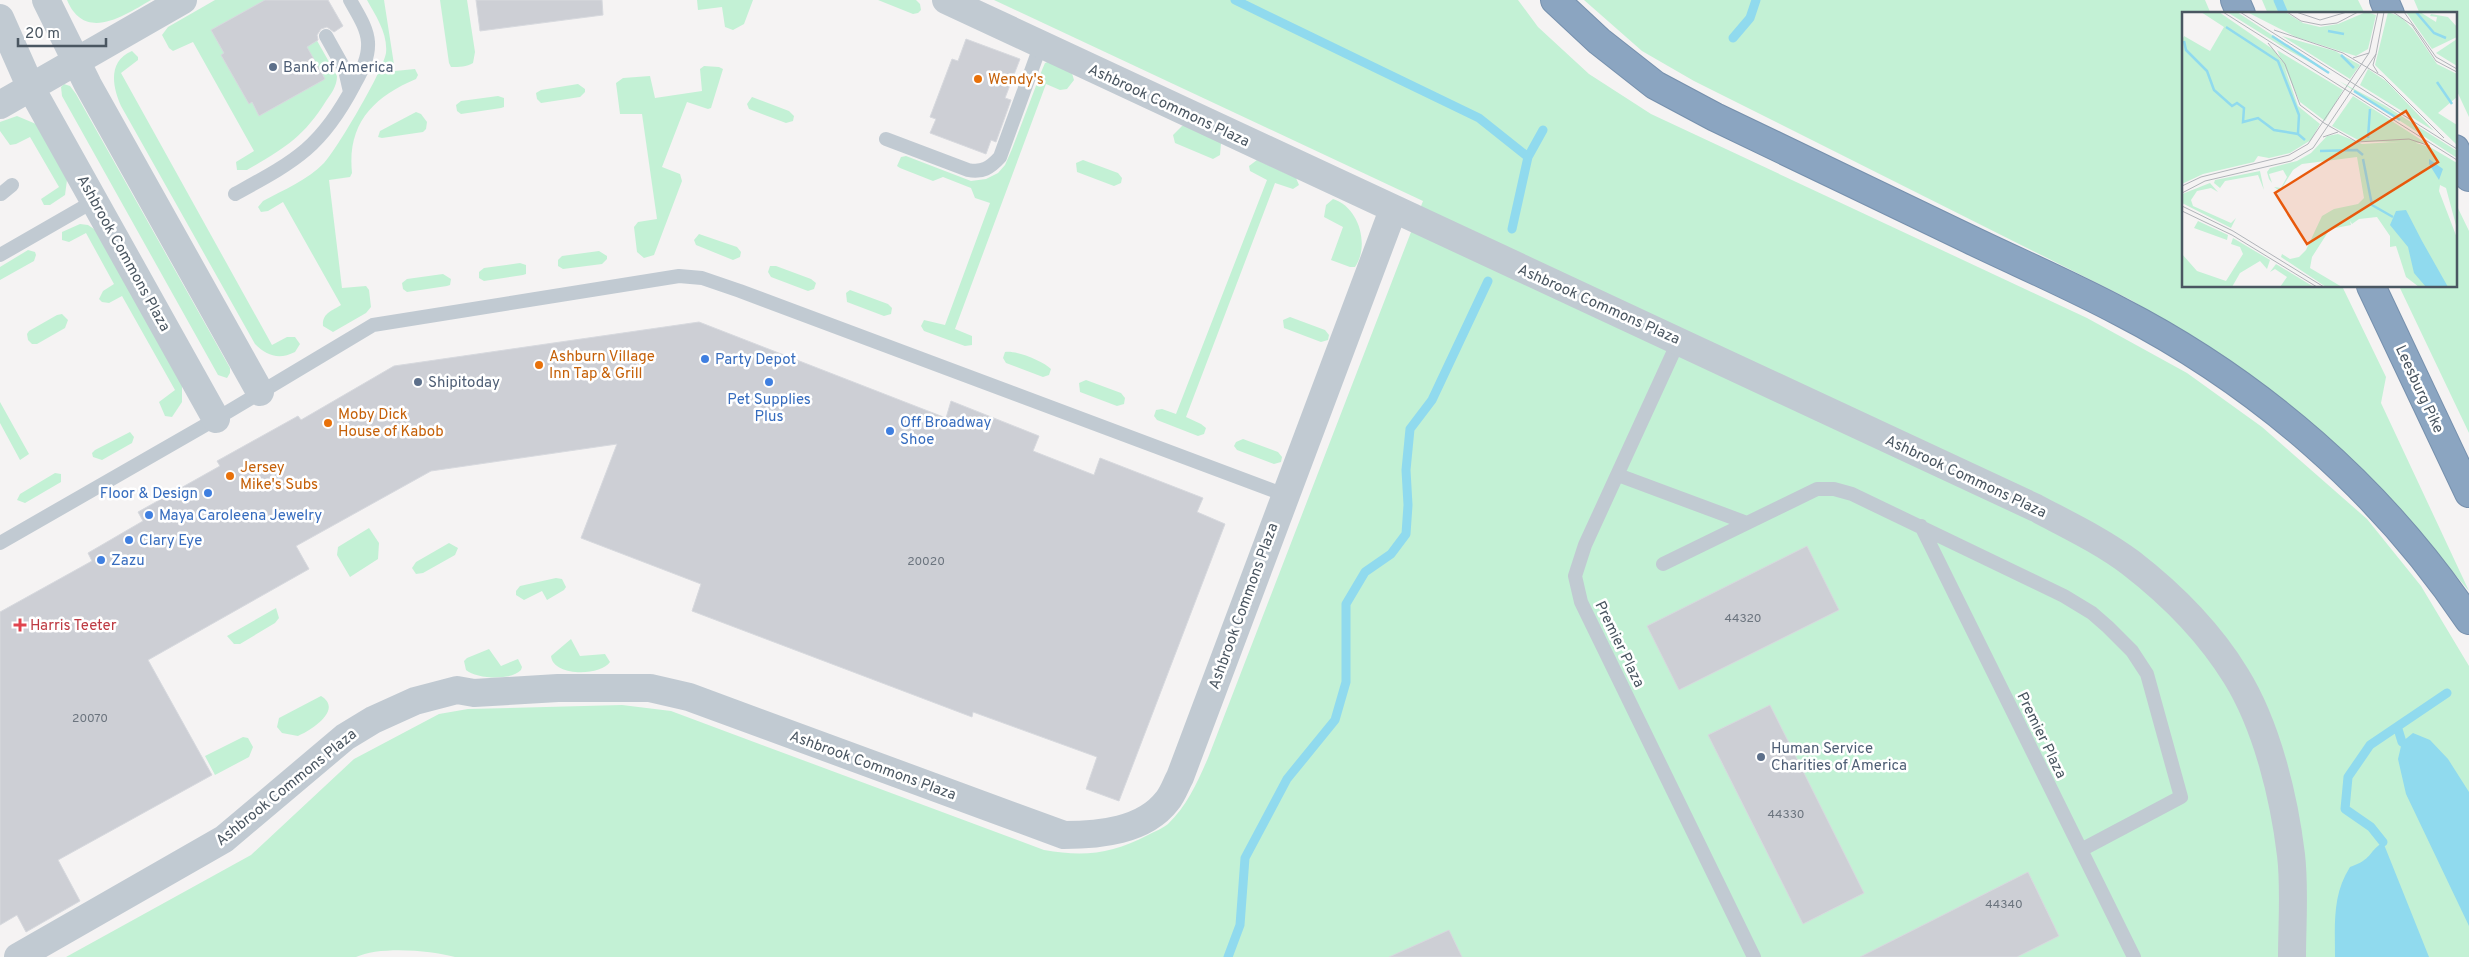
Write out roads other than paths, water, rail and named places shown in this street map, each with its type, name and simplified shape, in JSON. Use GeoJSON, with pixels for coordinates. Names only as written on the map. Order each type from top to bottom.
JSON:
{"type":"FeatureCollection","features":[{"type":"Feature","properties":{"kind":"highway"},"geometry":{"type":"LineString","coordinates":[[1555,0],[1598,41],[1655,84],[1715,117],[2121,312],[2208,364],[2268,405],[2326,454],[2392,520],[2442,579],[2469,620]]}},
{"type":"Feature","properties":{"kind":"highway"},"geometry":{"type":"LineString","coordinates":[[2235,0],[2240,12]]}},
{"type":"Feature","properties":{"kind":"highway"},"geometry":{"type":"LineString","coordinates":[[2384,0],[2389,12]]}},
{"type":"Feature","properties":{"kind":"highway"},"geometry":{"type":"LineString","coordinates":[[2456,151],[2469,178]]}},
{"type":"Feature","properties":{"kind":"highway","name":"Leesburg Pike"},"geometry":{"type":"LineString","coordinates":[[2372,288],[2469,493]]}},
{"type":"Feature","properties":{"kind":"street"},"geometry":{"type":"LineString","coordinates":[[46,0],[75,62],[260,392]]}},
{"type":"Feature","properties":{"kind":"street"},"geometry":{"type":"LineString","coordinates":[[0,105],[183,0]]}},
{"type":"Feature","properties":{"kind":"street","name":"Ashbrook Commons Plaza"},"geometry":{"type":"LineString","coordinates":[[946,0],[1392,210],[1679,340],[2036,508],[2089,536],[2130,562],[2169,594],[2196,622],[2236,676],[2263,735],[2280,791],[2292,857],[2292,957]]}},
{"type":"Feature","properties":{"kind":"street","name":"Ashbrook Commons Plaza"},"geometry":{"type":"LineString","coordinates":[[0,18],[31,88],[216,419]]}},
{"type":"Feature","properties":{"kind":"street","name":"Ashbrook Commons Plaza"},"geometry":{"type":"LineString","coordinates":[[18,957],[224,839],[345,737],[373,720],[415,700],[458,690],[474,693],[558,688],[650,688],[689,697],[1064,835],[1098,835],[1126,829],[1151,815],[1167,801],[1180,777],[1392,210]]}},
{"type":"Feature","properties":{"kind":"lane"},"geometry":{"type":"LineString","coordinates":[[235,194],[293,161],[312,147],[333,122],[363,68],[368,42],[362,23],[350,0]]}},
{"type":"Feature","properties":{"kind":"lane"},"geometry":{"type":"LineString","coordinates":[[326,36],[345,70],[350,92]]}},
{"type":"Feature","properties":{"kind":"lane"},"geometry":{"type":"LineString","coordinates":[[886,139],[968,170],[976,172],[988,169],[1000,157],[1041,44]]}},
{"type":"Feature","properties":{"kind":"lane"},"geometry":{"type":"LineString","coordinates":[[1,194],[12,185]]}},
{"type":"Feature","properties":{"kind":"lane"},"geometry":{"type":"LineString","coordinates":[[0,255],[94,201]]}},
{"type":"Feature","properties":{"kind":"lane"},"geometry":{"type":"LineString","coordinates":[[0,543],[216,419],[373,325],[679,276],[702,278],[1284,495]]}},
{"type":"Feature","properties":{"kind":"lane","name":"Premier Plaza"},"geometry":{"type":"LineString","coordinates":[[1679,340],[1586,545],[1575,576],[1582,602],[1754,957]]}},
{"type":"Feature","properties":{"kind":"lane"},"geometry":{"type":"LineString","coordinates":[[1618,475],[1747,523]]}},
{"type":"Feature","properties":{"kind":"lane"},"geometry":{"type":"LineString","coordinates":[[1663,564],[1816,489],[1834,489],[1852,494],[1921,526],[2064,596],[2092,613],[2132,650],[2147,674],[2182,797],[2081,850]]}},
{"type":"Feature","properties":{"kind":"lane","name":"Premier Plaza"},"geometry":{"type":"LineString","coordinates":[[1921,526],[2134,957]]}},
{"type":"Feature","properties":{"kind":"water"},"geometry":{"type":"Polygon","coordinates":[[[2413,733],[2430,740],[2448,759],[2469,792],[2469,926],[2406,794],[2398,759],[2402,742],[2413,733]]]}},
{"type":"Feature","properties":{"kind":"water"},"geometry":{"type":"Polygon","coordinates":[[[2383,842],[2429,957],[2335,957],[2337,899],[2344,878],[2350,867],[2363,861],[2383,842]]]}},
{"type":"Feature","properties":{"kind":"waterway"},"geometry":{"type":"LineString","coordinates":[[1235,0],[1479,118],[1528,157],[1512,229]]}},
{"type":"Feature","properties":{"kind":"waterway"},"geometry":{"type":"LineString","coordinates":[[1733,38],[1750,18],[1756,0]]}},
{"type":"Feature","properties":{"kind":"waterway"},"geometry":{"type":"LineString","coordinates":[[2278,0],[2283,12]]}},
{"type":"Feature","properties":{"kind":"waterway"},"geometry":{"type":"LineString","coordinates":[[1528,157],[1543,130]]}},
{"type":"Feature","properties":{"kind":"waterway"},"geometry":{"type":"LineString","coordinates":[[1228,957],[1240,925],[1245,858],[1287,779],[1335,720],[1346,682],[1346,604],[1365,572],[1391,554],[1406,534],[1408,505],[1406,470],[1410,429],[1432,400],[1488,281]]}},
{"type":"Feature","properties":{"kind":"waterway"},"geometry":{"type":"LineString","coordinates":[[2383,842],[2371,827],[2345,809],[2348,777],[2370,745],[2447,693]]}},
{"type":"Feature","properties":{"kind":"waterway"},"geometry":{"type":"LineString","coordinates":[[2398,729],[2402,742]]}},
{"type":"Feature","properties":{"kind":"place","name":"Bank of America"},"geometry":{"type":"Point","coordinates":[273,67]}},
{"type":"Feature","properties":{"kind":"place","name":"Wendy's"},"geometry":{"type":"Point","coordinates":[978,79]}},
{"type":"Feature","properties":{"kind":"place","name":"Party Depot"},"geometry":{"type":"Point","coordinates":[705,359]}},
{"type":"Feature","properties":{"kind":"place","name":"Ashburn Village Inn Tap & Grill"},"geometry":{"type":"Point","coordinates":[539,365]}},
{"type":"Feature","properties":{"kind":"place","name":"Shipitoday"},"geometry":{"type":"Point","coordinates":[418,382]}},
{"type":"Feature","properties":{"kind":"place","name":"Pet Supplies Plus"},"geometry":{"type":"Point","coordinates":[769,382]}},
{"type":"Feature","properties":{"kind":"place","name":"Moby Dick House of Kabob"},"geometry":{"type":"Point","coordinates":[328,423]}},
{"type":"Feature","properties":{"kind":"place","name":"Off Broadway Shoe"},"geometry":{"type":"Point","coordinates":[890,431]}},
{"type":"Feature","properties":{"kind":"place","name":"Jersey Mike's Subs"},"geometry":{"type":"Point","coordinates":[230,476]}},
{"type":"Feature","properties":{"kind":"place","name":"Floor & Design"},"geometry":{"type":"Point","coordinates":[208,493]}},
{"type":"Feature","properties":{"kind":"place","name":"Maya Caroleena Jewelry"},"geometry":{"type":"Point","coordinates":[149,515]}},
{"type":"Feature","properties":{"kind":"place","name":"Clary Eye"},"geometry":{"type":"Point","coordinates":[129,540]}},
{"type":"Feature","properties":{"kind":"place","name":"Zazu"},"geometry":{"type":"Point","coordinates":[101,560]}},
{"type":"Feature","properties":{"kind":"place","name":"Harris Teeter"},"geometry":{"type":"Point","coordinates":[20,625]}},
{"type":"Feature","properties":{"kind":"place","name":"Human Service Charities of America"},"geometry":{"type":"Point","coordinates":[1761,757]}}]}
